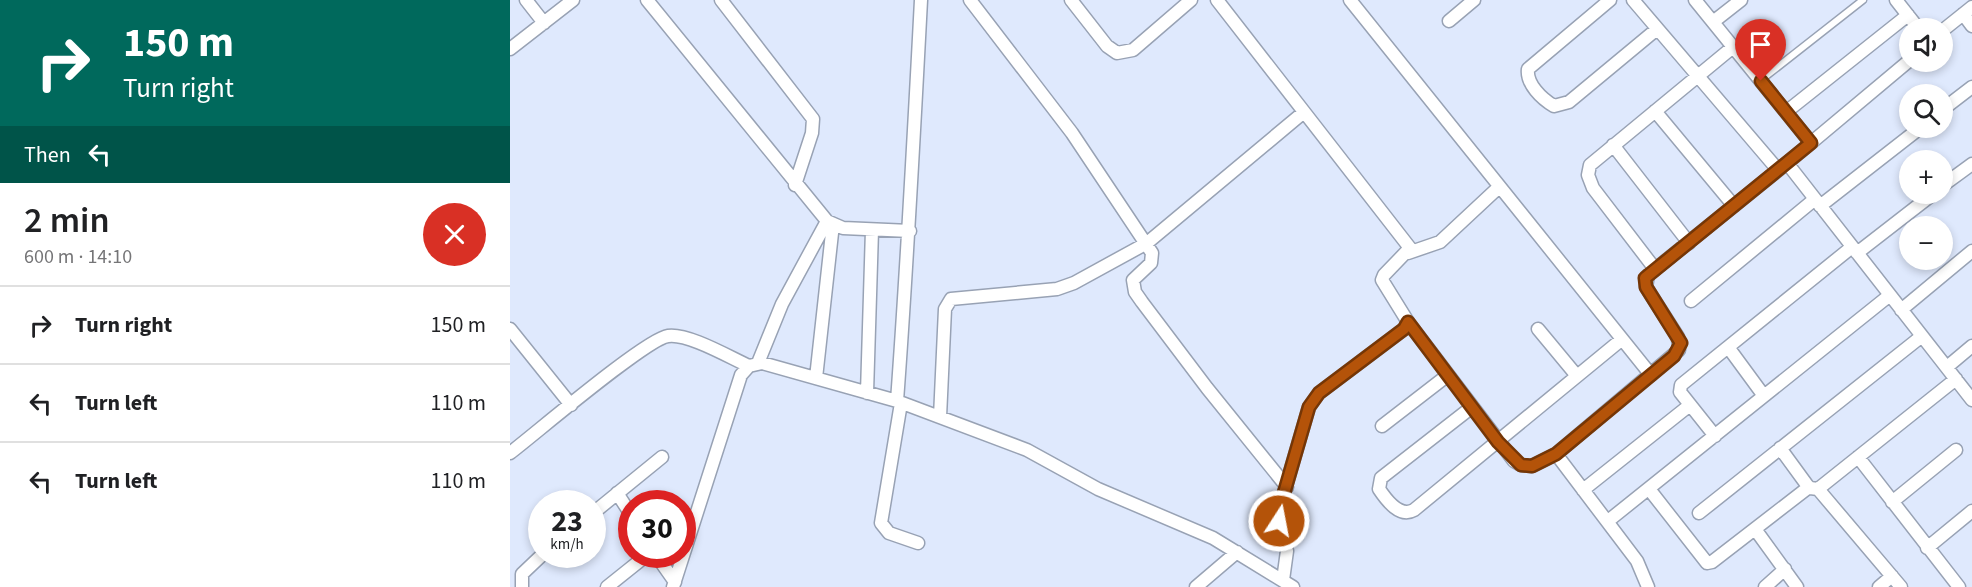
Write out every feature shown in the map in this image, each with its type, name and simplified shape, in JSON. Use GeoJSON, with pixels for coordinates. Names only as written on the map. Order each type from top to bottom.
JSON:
{"type":"FeatureCollection","features":[{"type":"Feature","properties":{"kind":"street"},"geometry":{"type":"LineString","coordinates":[[526,0],[544,23]]}},
{"type":"Feature","properties":{"kind":"street"},"geometry":{"type":"LineString","coordinates":[[510,49],[573,0]]}},
{"type":"Feature","properties":{"kind":"street"},"geometry":{"type":"LineString","coordinates":[[647,0],[795,185],[830,222],[843,228],[910,231]]}},
{"type":"Feature","properties":{"kind":"street"},"geometry":{"type":"LineString","coordinates":[[721,0],[813,119],[812,133],[795,185]]}},
{"type":"Feature","properties":{"kind":"street"},"geometry":{"type":"LineString","coordinates":[[918,543],[890,533],[881,523],[899,402],[921,0]]}},
{"type":"Feature","properties":{"kind":"street"},"geometry":{"type":"LineString","coordinates":[[970,0],[1072,133],[1147,243],[1152,260],[1135,275],[1135,292],[1207,388],[1287,487]]}},
{"type":"Feature","properties":{"kind":"street"},"geometry":{"type":"LineString","coordinates":[[1071,0],[1107,46],[1117,53],[1133,50],[1191,0]]}},
{"type":"Feature","properties":{"kind":"street"},"geometry":{"type":"LineString","coordinates":[[1217,0],[1407,242],[1410,248],[1408,253]]}},
{"type":"Feature","properties":{"kind":"street"},"geometry":{"type":"LineString","coordinates":[[1351,0],[1651,375]]}},
{"type":"Feature","properties":{"kind":"street"},"geometry":{"type":"LineString","coordinates":[[1449,21],[1474,0]]}},
{"type":"Feature","properties":{"kind":"street"},"geometry":{"type":"LineString","coordinates":[[1610,0],[1528,69],[1531,83],[1546,101],[1554,106],[1569,102],[1657,29]]}},
{"type":"Feature","properties":{"kind":"street"},"geometry":{"type":"LineString","coordinates":[[1633,0],[1698,76],[1818,203],[1972,400]]}},
{"type":"Feature","properties":{"kind":"street"},"geometry":{"type":"LineString","coordinates":[[1695,0],[1811,143]]}},
{"type":"Feature","properties":{"kind":"street"},"geometry":{"type":"LineString","coordinates":[[1713,22],[1741,0]]}},
{"type":"Feature","properties":{"kind":"street"},"geometry":{"type":"LineString","coordinates":[[1896,0],[1910,18]]}},
{"type":"Feature","properties":{"kind":"street"},"geometry":{"type":"LineString","coordinates":[[1953,23],[1968,11],[1972,26]]}},
{"type":"Feature","properties":{"kind":"street"},"geometry":{"type":"LineString","coordinates":[[1786,112],[1908,15]]}},
{"type":"Feature","properties":{"kind":"street"},"geometry":{"type":"LineString","coordinates":[[1655,269],[1593,188],[1588,175],[1590,165],[1733,47]]}},
{"type":"Feature","properties":{"kind":"street"},"geometry":{"type":"LineString","coordinates":[[1499,187],[1440,242],[1408,253],[1384,274],[1382,280],[1408,322],[1498,442],[1521,465],[1532,466],[1556,454],[1674,356],[1681,343],[1646,287],[1645,278],[1783,167],[1899,69]]}},
{"type":"Feature","properties":{"kind":"street"},"geometry":{"type":"LineString","coordinates":[[1953,102],[1972,87]]}},
{"type":"Feature","properties":{"kind":"street"},"geometry":{"type":"LineString","coordinates":[[1655,111],[1734,206]]}},
{"type":"Feature","properties":{"kind":"street"},"geometry":{"type":"LineString","coordinates":[[940,417],[945,309],[951,298],[1057,289],[1074,283],[1147,243],[1305,112]]}},
{"type":"Feature","properties":{"kind":"street"},"geometry":{"type":"LineString","coordinates":[[1691,301],[1906,138]]}},
{"type":"Feature","properties":{"kind":"street"},"geometry":{"type":"LineString","coordinates":[[1613,144],[1689,243]]}},
{"type":"Feature","properties":{"kind":"street"},"geometry":{"type":"LineString","coordinates":[[1953,178],[1972,164]]}},
{"type":"Feature","properties":{"kind":"street"},"geometry":{"type":"LineString","coordinates":[[1715,436],[1680,392],[1681,385],[1855,250],[1920,204]]}},
{"type":"Feature","properties":{"kind":"street"},"geometry":{"type":"LineString","coordinates":[[674,585],[741,375],[753,365],[782,304],[830,222]]}},
{"type":"Feature","properties":{"kind":"street"},"geometry":{"type":"LineString","coordinates":[[816,378],[830,222]]}},
{"type":"Feature","properties":{"kind":"street"},"geometry":{"type":"LineString","coordinates":[[867,393],[872,230]]}},
{"type":"Feature","properties":{"kind":"street"},"geometry":{"type":"LineString","coordinates":[[1901,310],[1972,251]]}},
{"type":"Feature","properties":{"kind":"street"},"geometry":{"type":"LineString","coordinates":[[1608,521],[1890,295]]}},
{"type":"Feature","properties":{"kind":"street"},"geometry":{"type":"LineString","coordinates":[[1289,585],[1287,551],[1278,515],[1305,414],[1313,400],[1404,329],[1408,322]]}},
{"type":"Feature","properties":{"kind":"street"},"geometry":{"type":"LineString","coordinates":[[510,329],[572,405]]}},
{"type":"Feature","properties":{"kind":"street"},"geometry":{"type":"LineString","coordinates":[[1538,329],[1577,376]]}},
{"type":"Feature","properties":{"kind":"street"},"geometry":{"type":"LineString","coordinates":[[510,453],[632,358],[666,336],[679,336],[753,365],[816,378],[899,402],[1027,450],[1098,489],[1213,538],[1289,585]]}},
{"type":"Feature","properties":{"kind":"street"},"geometry":{"type":"LineString","coordinates":[[1699,513],[1922,336]]}},
{"type":"Feature","properties":{"kind":"street"},"geometry":{"type":"LineString","coordinates":[[1472,407],[1381,478],[1378,484],[1384,496],[1401,512],[1408,513],[1621,340]]}},
{"type":"Feature","properties":{"kind":"street"},"geometry":{"type":"LineString","coordinates":[[1947,367],[1972,346]]}},
{"type":"Feature","properties":{"kind":"street"},"geometry":{"type":"LineString","coordinates":[[1728,347],[1764,396]]}},
{"type":"Feature","properties":{"kind":"street"},"geometry":{"type":"LineString","coordinates":[[1382,426],[1448,375]]}},
{"type":"Feature","properties":{"kind":"street"},"geometry":{"type":"LineString","coordinates":[[1649,489],[1707,563],[1712,562],[1755,529],[1858,458],[1956,379]]}},
{"type":"Feature","properties":{"kind":"street"},"geometry":{"type":"LineString","coordinates":[[1583,490],[1690,405]]}},
{"type":"Feature","properties":{"kind":"street"},"geometry":{"type":"LineString","coordinates":[[1780,448],[1901,587]]}},
{"type":"Feature","properties":{"kind":"street"},"geometry":{"type":"LineString","coordinates":[[1892,502],[1956,450]]}},
{"type":"Feature","properties":{"kind":"street"},"geometry":{"type":"LineString","coordinates":[[1556,454],[1642,569],[1648,587]]}},
{"type":"Feature","properties":{"kind":"street"},"geometry":{"type":"LineString","coordinates":[[606,503],[662,457]]}},
{"type":"Feature","properties":{"kind":"street"},"geometry":{"type":"LineString","coordinates":[[1858,458],[1959,587]]}},
{"type":"Feature","properties":{"kind":"street"},"geometry":{"type":"LineString","coordinates":[[1927,548],[1972,511]]}},
{"type":"Feature","properties":{"kind":"street"},"geometry":{"type":"LineString","coordinates":[[1755,529],[1797,587]]}},
{"type":"Feature","properties":{"kind":"street"},"geometry":{"type":"LineString","coordinates":[[1196,587],[1237,552]]}},
{"type":"Feature","properties":{"kind":"street"},"geometry":{"type":"LineString","coordinates":[[522,587],[522,574],[528,568]]}},
{"type":"Feature","properties":{"kind":"street"},"geometry":{"type":"LineString","coordinates":[[607,587],[631,568]]}},
{"type":"Feature","properties":{"kind":"street"},"geometry":{"type":"LineString","coordinates":[[664,568],[674,585]]}},
{"type":"Feature","properties":{"kind":"street"},"geometry":{"type":"LineString","coordinates":[[1765,587],[1785,569]]}},
{"type":"Feature","properties":{"kind":"street"},"geometry":{"type":"LineString","coordinates":[[1879,587],[1892,576]]}},
{"type":"Feature","properties":{"kind":"lane"},"geometry":{"type":"LineString","coordinates":[[1761,81],[1863,0]]}},
{"type":"Feature","properties":{"kind":"route"},"geometry":{"type":"LineString","coordinates":[[1279,521],[1278,515],[1305,414],[1313,400],[1319,393],[1404,329],[1408,322],[1498,442],[1514,461],[1521,465],[1532,466],[1556,454],[1674,356],[1681,343],[1646,287],[1645,278],[1811,143],[1761,81]]}}]}
